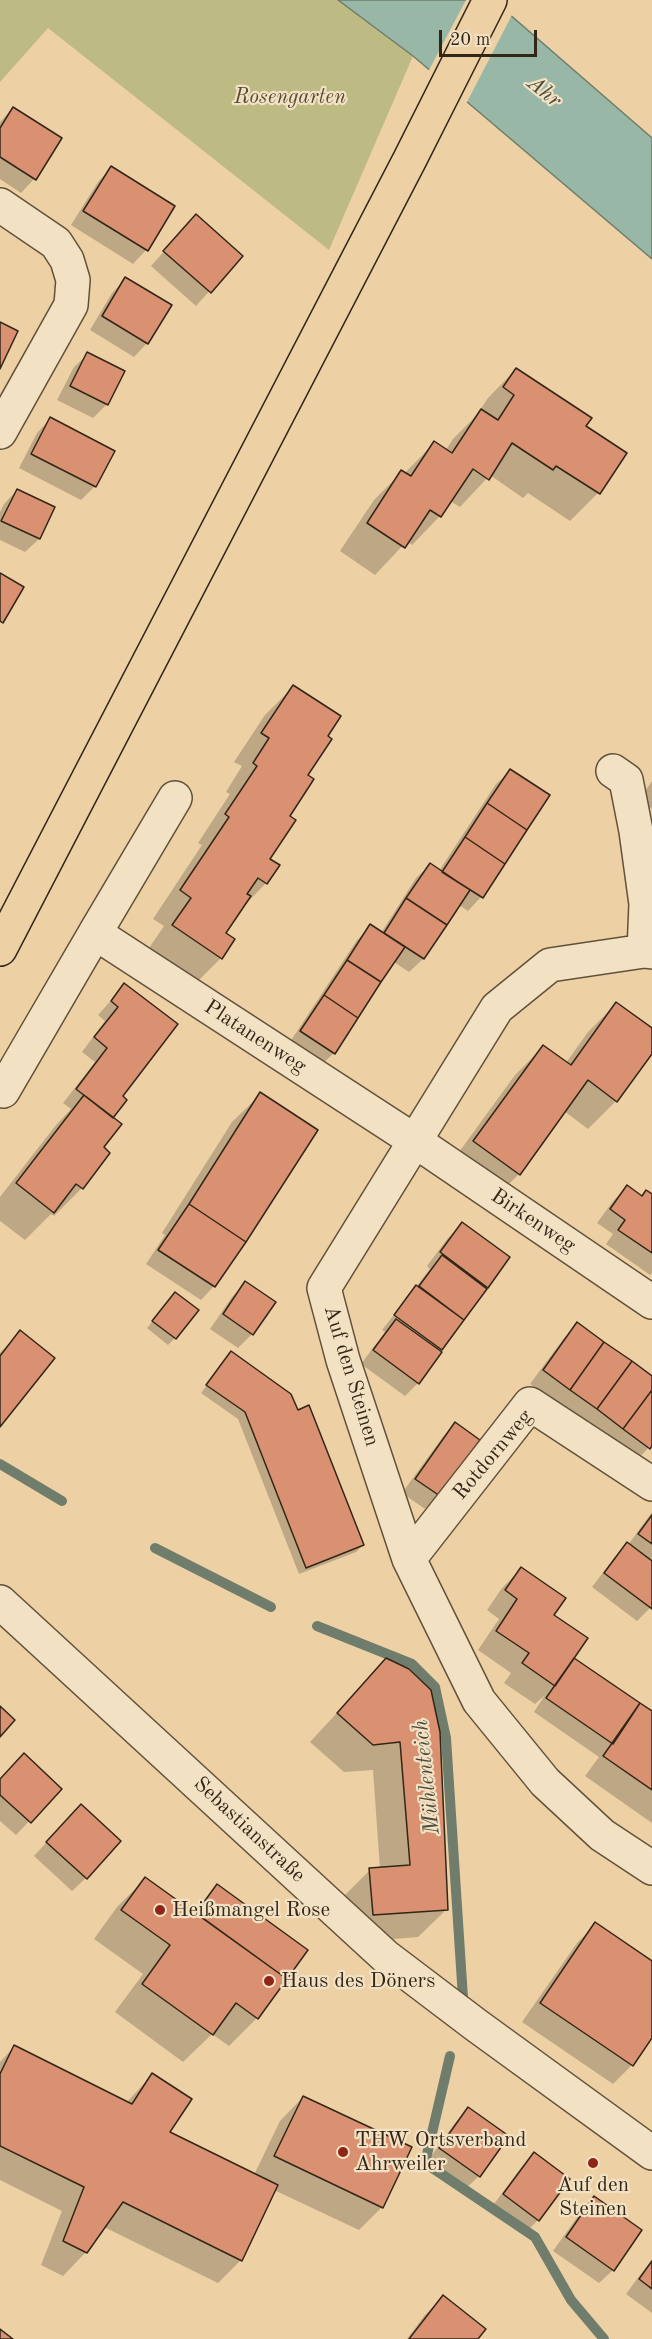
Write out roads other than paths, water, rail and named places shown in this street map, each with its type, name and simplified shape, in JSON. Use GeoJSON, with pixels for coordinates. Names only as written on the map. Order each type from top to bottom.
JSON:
{"type":"FeatureCollection","features":[{"type":"Feature","properties":{"kind":"main road"},"geometry":{"type":"LineString","coordinates":[[0,949],[410,159],[490,0]]}},
{"type":"Feature","properties":{"kind":"street"},"geometry":{"type":"LineString","coordinates":[[0,205],[56,243],[67,260],[73,280],[70,305],[0,432]]}},
{"type":"Feature","properties":{"kind":"street"},"geometry":{"type":"LineString","coordinates":[[613,771],[626,780],[636,831],[646,904],[648,951]]}},
{"type":"Feature","properties":{"kind":"street"},"geometry":{"type":"LineString","coordinates":[[3,1090],[175,798]]}},
{"type":"Feature","properties":{"kind":"street","name":"Platanenweg"},"geometry":{"type":"LineString","coordinates":[[95,933],[415,1141]]}},
{"type":"Feature","properties":{"kind":"street","name":"Auf den Steinen"},"geometry":{"type":"LineString","coordinates":[[648,951],[550,965],[497,1008],[324,1288],[343,1360],[409,1559],[479,1701],[545,1782],[602,1835],[652,1868]]}},
{"type":"Feature","properties":{"kind":"street","name":"Birkenweg"},"geometry":{"type":"LineString","coordinates":[[415,1141],[652,1302]]}},
{"type":"Feature","properties":{"kind":"street","name":"Rotdornweg"},"geometry":{"type":"LineString","coordinates":[[409,1559],[530,1404],[652,1484]]}},
{"type":"Feature","properties":{"kind":"street","name":"Sebastianstraße"},"geometry":{"type":"LineString","coordinates":[[0,1602],[385,1956],[652,2153]]}},
{"type":"Feature","properties":{"kind":"water","name":"Ahr"},"geometry":{"type":"Polygon","coordinates":[[[338,0],[493,0],[652,138],[652,259],[413,56],[338,0]]]}},
{"type":"Feature","properties":{"kind":"waterway","name":"Mühlenteich"},"geometry":{"type":"LineString","coordinates":[[0,1464],[62,1501]]}},
{"type":"Feature","properties":{"kind":"waterway","name":"Mühlenteich"},"geometry":{"type":"LineString","coordinates":[[155,1548],[271,1607]]}},
{"type":"Feature","properties":{"kind":"waterway","name":"Mühlenteich"},"geometry":{"type":"LineString","coordinates":[[317,1626],[412,1664],[435,1687],[446,1738],[463,1998]]}},
{"type":"Feature","properties":{"kind":"waterway","name":"Mühlenteich"},"geometry":{"type":"LineString","coordinates":[[450,2056],[425,2163],[535,2237],[571,2300],[604,2339]]}},
{"type":"Feature","properties":{"kind":"place","name":"Heißmangel Rose"},"geometry":{"type":"Point","coordinates":[160,1910]}},
{"type":"Feature","properties":{"kind":"place","name":"Haus des Döners"},"geometry":{"type":"Point","coordinates":[269,1981]}},
{"type":"Feature","properties":{"kind":"place","name":"THW Ortsverband Ahrweiler"},"geometry":{"type":"Point","coordinates":[343,2152]}},
{"type":"Feature","properties":{"kind":"place","name":"Auf den Steinen"},"geometry":{"type":"Point","coordinates":[593,2163]}},
{"type":"Feature","properties":{"kind":"park label","name":"Rosengarten"},"geometry":{"type":"Point","coordinates":[290,97]}}]}
